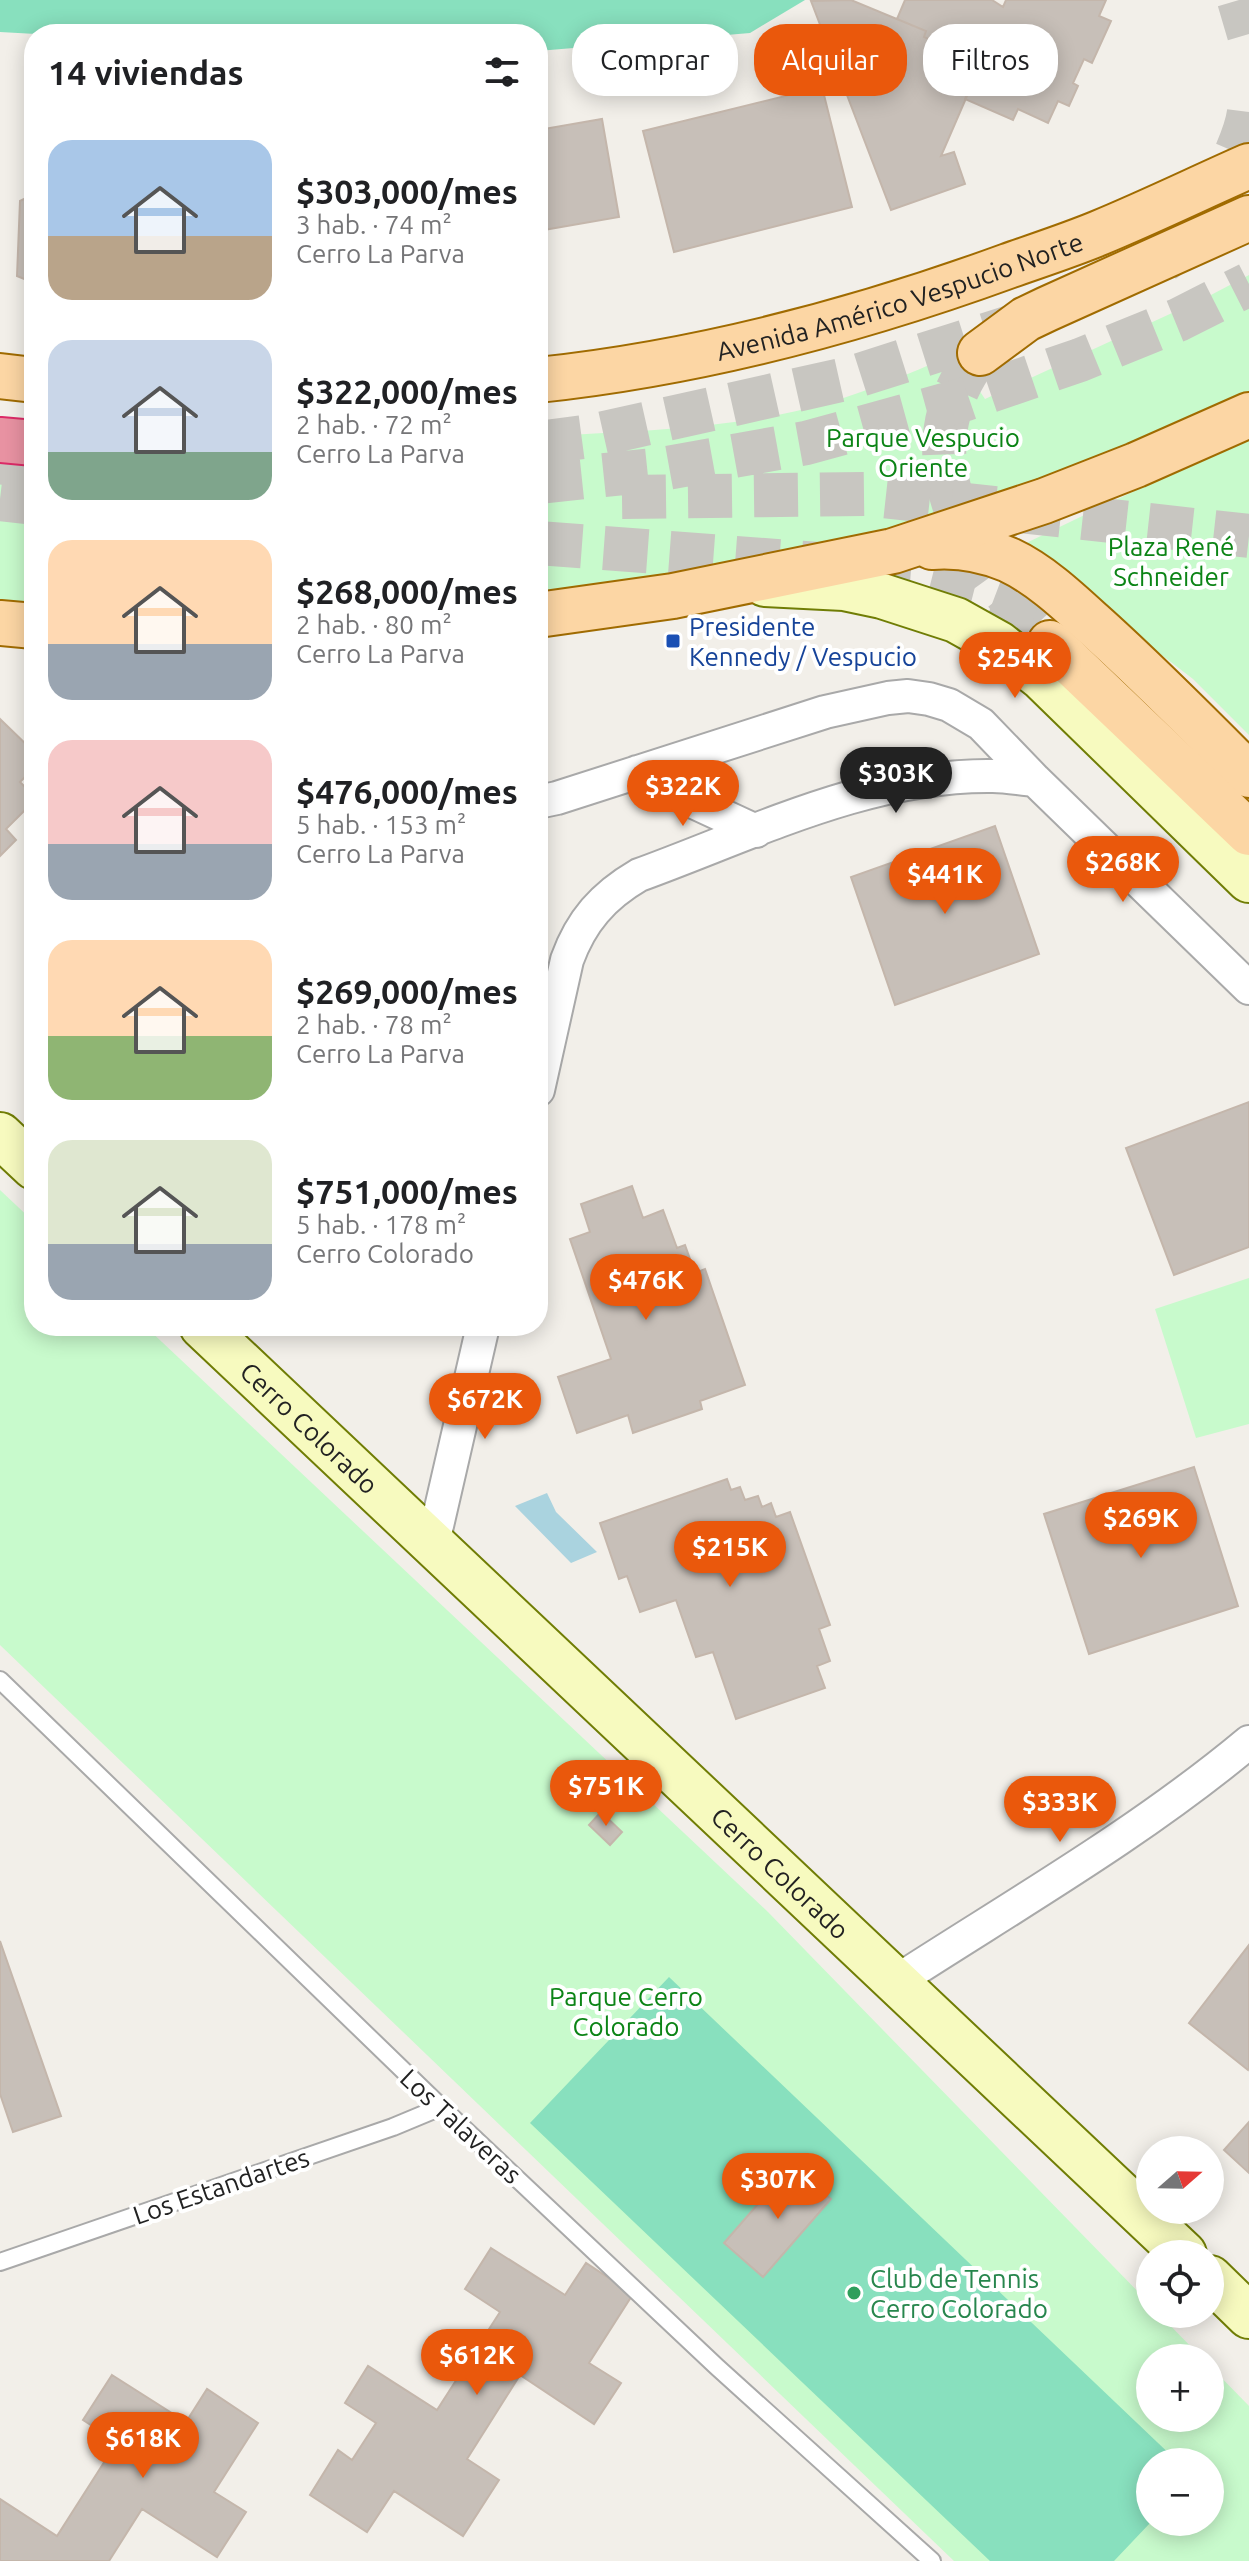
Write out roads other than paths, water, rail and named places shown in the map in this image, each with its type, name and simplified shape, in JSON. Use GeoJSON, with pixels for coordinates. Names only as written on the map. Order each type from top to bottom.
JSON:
{"type":"FeatureCollection","features":[{"type":"Feature","properties":{"kind":"highway"},"geometry":{"type":"LineString","coordinates":[[0,440],[24,442]]}},
{"type":"Feature","properties":{"kind":"main road","name":"Avenida Américo Vespucio Norte"},"geometry":{"type":"LineString","coordinates":[[548,379],[684,358],[788,335],[889,307],[1098,233],[1249,166]]}},
{"type":"Feature","properties":{"kind":"main road"},"geometry":{"type":"LineString","coordinates":[[980,353],[1036,314],[1249,218]]}},
{"type":"Feature","properties":{"kind":"main road"},"geometry":{"type":"LineString","coordinates":[[0,376],[24,379]]}},
{"type":"Feature","properties":{"kind":"main road"},"geometry":{"type":"LineString","coordinates":[[548,614],[673,596],[893,551],[1044,501],[1249,415]]}},
{"type":"Feature","properties":{"kind":"main road"},"geometry":{"type":"LineString","coordinates":[[893,551],[936,547],[974,548],[1011,561],[1029,572],[1064,598],[1109,639],[1249,775]]}},
{"type":"Feature","properties":{"kind":"main road"},"geometry":{"type":"LineString","coordinates":[[0,623],[24,625]]}},
{"type":"Feature","properties":{"kind":"main road"},"geometry":{"type":"LineString","coordinates":[[1050,643],[1249,833]]}},
{"type":"Feature","properties":{"kind":"street"},"geometry":{"type":"LineString","coordinates":[[743,583],[844,588],[882,596],[956,620],[999,644],[1042,678],[1249,880]]}},
{"type":"Feature","properties":{"kind":"street"},"geometry":{"type":"LineString","coordinates":[[548,799],[825,712],[908,696],[949,705],[981,724],[1249,988]]}},
{"type":"Feature","properties":{"kind":"street"},"geometry":{"type":"LineString","coordinates":[[637,772],[756,831]]}},
{"type":"Feature","properties":{"kind":"street"},"geometry":{"type":"LineString","coordinates":[[548,1045],[567,960],[581,929],[591,914],[618,887],[639,875],[845,799],[894,786],[993,776],[1035,780]]}},
{"type":"Feature","properties":{"kind":"street"},"geometry":{"type":"LineString","coordinates":[[0,1135],[24,1158]]}},
{"type":"Feature","properties":{"kind":"street","name":"Cerro Colorado"},"geometry":{"type":"LineString","coordinates":[[213,1336],[1169,2240]]}},
{"type":"Feature","properties":{"kind":"street"},"geometry":{"type":"LineString","coordinates":[[433,1543],[481,1336]]}},
{"type":"Feature","properties":{"kind":"street"},"geometry":{"type":"LineString","coordinates":[[897,1981],[1105,1848],[1215,1771],[1249,1742]]}},
{"type":"Feature","properties":{"kind":"street"},"geometry":{"type":"LineString","coordinates":[[1224,2292],[1249,2316]]}},
{"type":"Feature","properties":{"kind":"lane","name":"Los Talaveras"},"geometry":{"type":"LineString","coordinates":[[0,1680],[441,2107],[717,2367],[932,2561]]}},
{"type":"Feature","properties":{"kind":"lane","name":"Los Estandartes"},"geometry":{"type":"LineString","coordinates":[[0,2262],[393,2127],[441,2107]]}},
{"type":"Feature","properties":{"kind":"water"},"geometry":{"type":"Polygon","coordinates":[[[547,1493],[556,1512],[597,1552],[571,1563],[515,1506],[547,1493]]]}},
{"type":"Feature","properties":{"kind":"tunnel"},"geometry":{"type":"LineString","coordinates":[[1239,0],[1249,34]]}},
{"type":"Feature","properties":{"kind":"tunnel"},"geometry":{"type":"LineString","coordinates":[[1163,261],[1189,234],[1216,192],[1238,148],[1249,112]]}},
{"type":"Feature","properties":{"kind":"tunnel"},"geometry":{"type":"LineString","coordinates":[[548,481],[662,469],[806,443],[966,399],[1080,360],[1178,320],[1249,284]]}},
{"type":"Feature","properties":{"kind":"tunnel"},"geometry":{"type":"LineString","coordinates":[[548,442],[591,436],[850,378],[1017,325]]}},
{"type":"Feature","properties":{"kind":"tunnel"},"geometry":{"type":"LineString","coordinates":[[980,353],[956,392],[945,431],[946,470],[955,507],[972,544],[995,579],[1050,643]]}},
{"type":"Feature","properties":{"kind":"tunnel"},"geometry":{"type":"LineString","coordinates":[[0,462],[24,467]]}},
{"type":"Feature","properties":{"kind":"tunnel"},"geometry":{"type":"LineString","coordinates":[[622,497],[865,494],[1249,536]]}},
{"type":"Feature","properties":{"kind":"tunnel"},"geometry":{"type":"LineString","coordinates":[[0,499],[24,502]]}},
{"type":"Feature","properties":{"kind":"tunnel"},"geometry":{"type":"LineString","coordinates":[[548,544],[911,571],[990,591],[1064,619],[1102,640]]}},
{"type":"Feature","properties":{"kind":"place","name":"Presidente Kennedy / Vespucio"},"geometry":{"type":"Point","coordinates":[673,641]}},
{"type":"Feature","properties":{"kind":"place","name":"Club de Tennis Cerro Colorado"},"geometry":{"type":"Point","coordinates":[854,2293]}},
{"type":"Feature","properties":{"kind":"park label","name":"Parque Vespucio Oriente"},"geometry":{"type":"Point","coordinates":[923,452]}},
{"type":"Feature","properties":{"kind":"park label","name":"Plaza René Schneider"},"geometry":{"type":"Point","coordinates":[1171,561]}},
{"type":"Feature","properties":{"kind":"park label","name":"Parque Cerro Colorado"},"geometry":{"type":"Point","coordinates":[626,2011]}}]}
